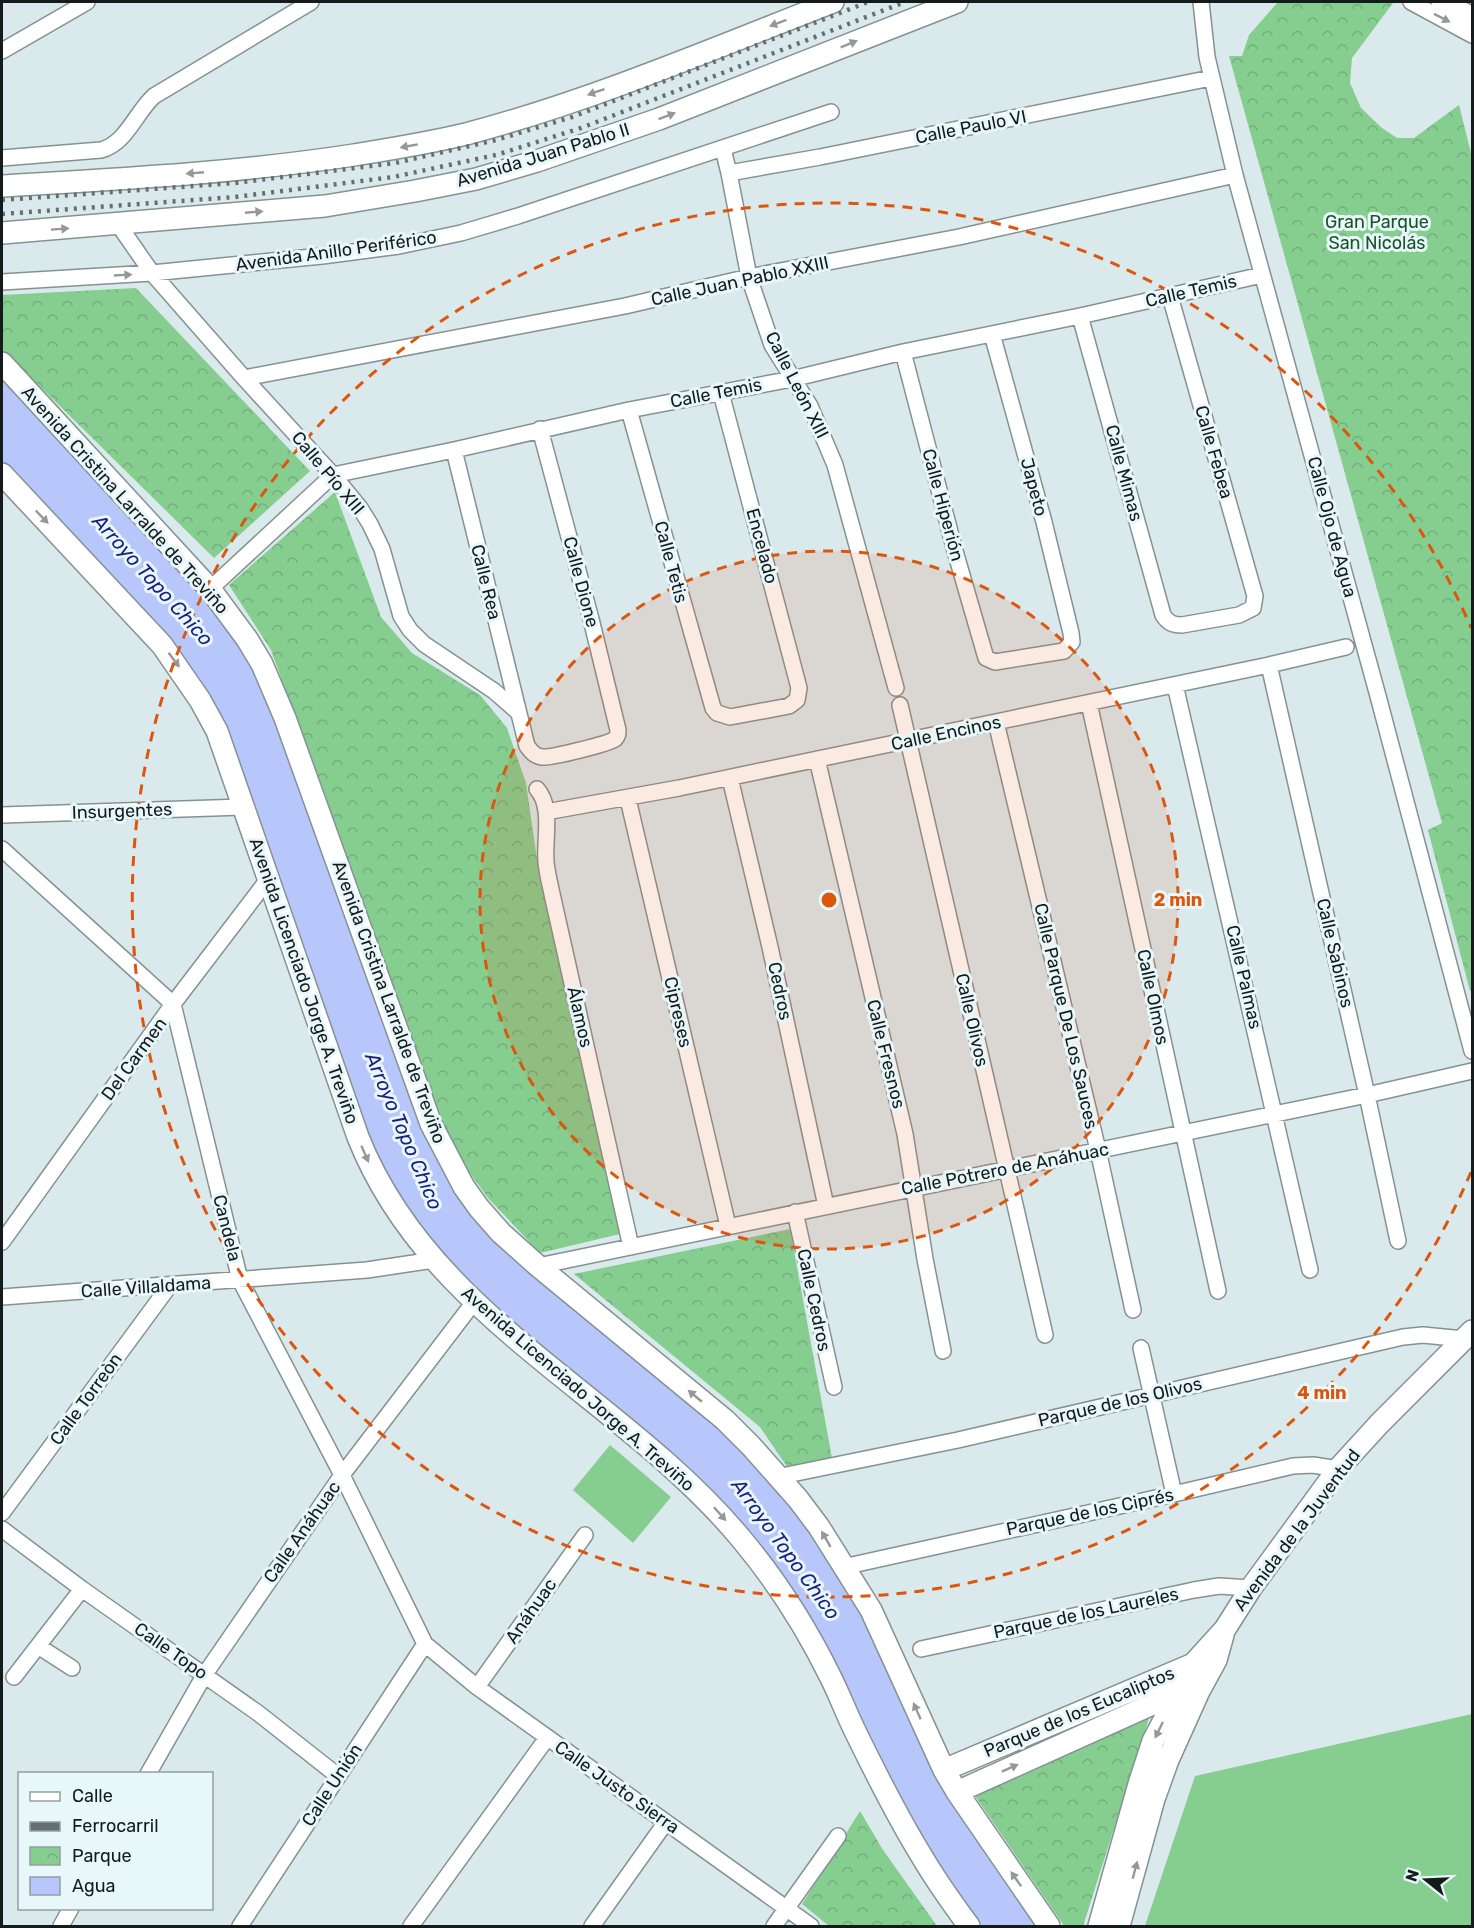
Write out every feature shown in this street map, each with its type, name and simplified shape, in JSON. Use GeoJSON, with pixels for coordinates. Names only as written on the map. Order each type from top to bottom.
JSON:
{"type":"FeatureCollection","features":[{"type":"Feature","properties":{"kind":"main road"},"geometry":{"type":"LineString","coordinates":[[2,186],[112,180],[315,161],[455,136],[531,116],[649,74],[833,2]]}},
{"type":"Feature","properties":{"kind":"main road","name":"Avenida Juan Pablo II"},"geometry":{"type":"LineString","coordinates":[[2,233],[325,206],[476,179],[537,161],[659,119],[957,2]]}},
{"type":"Feature","properties":{"kind":"main road"},"geometry":{"type":"LineString","coordinates":[[1442,2],[1473,18]]}},
{"type":"Feature","properties":{"kind":"main road","name":"Avenida Cristina Larralde de Treviño"},"geometry":{"type":"LineString","coordinates":[[2,363],[210,590],[247,639],[272,684],[437,1138],[464,1187],[479,1209],[501,1233],[725,1420],[798,1499],[819,1527],[870,1610],[944,1770],[1050,1926]]}},
{"type":"Feature","properties":{"kind":"main road","name":"Avenida Licenciado Jorge A. Treviño"},"geometry":{"type":"LineString","coordinates":[[2,474],[162,645],[200,700],[217,731],[364,1153],[373,1172],[407,1226],[434,1260],[474,1302],[663,1458],[708,1501],[742,1540],[773,1579],[801,1623],[921,1855],[969,1926]]}},
{"type":"Feature","properties":{"kind":"main road","name":"Avenida de la Juventud"},"geometry":{"type":"LineString","coordinates":[[1099,1926],[1139,1784],[1154,1742],[1177,1693],[1195,1662],[1224,1629],[1338,1468],[1378,1424],[1468,1335]]}},
{"type":"Feature","properties":{"kind":"main road","name":"Avenida de la Juventud"},"geometry":{"type":"LineString","coordinates":[[1119,1926],[1154,1799],[1168,1760],[1199,1691],[1216,1660],[1224,1629]]}},
{"type":"Feature","properties":{"kind":"main road","name":"Parque de los Eucaliptos"},"geometry":{"type":"LineString","coordinates":[[944,1770],[1195,1662],[1216,1660]]}},
{"type":"Feature","properties":{"kind":"main road","name":"Parque de los Eucaliptos"},"geometry":{"type":"LineString","coordinates":[[957,1792],[1177,1693]]}},
{"type":"Feature","properties":{"kind":"street"},"geometry":{"type":"LineString","coordinates":[[2,51],[87,2]]}},
{"type":"Feature","properties":{"kind":"street"},"geometry":{"type":"LineString","coordinates":[[2,158],[101,150],[110,147],[118,141],[154,96],[311,2]]}},
{"type":"Feature","properties":{"kind":"street","name":"Calle Ojo de Agua"},"geometry":{"type":"LineString","coordinates":[[1201,2],[1211,78],[1235,175],[1473,1051]]}},
{"type":"Feature","properties":{"kind":"street"},"geometry":{"type":"LineString","coordinates":[[1411,2],[1473,34]]}},
{"type":"Feature","properties":{"kind":"street","name":"Calle Paulo VI"},"geometry":{"type":"LineString","coordinates":[[729,173],[820,157],[1211,78]]}},
{"type":"Feature","properties":{"kind":"street","name":"Avenida Anillo Periférico"},"geometry":{"type":"LineString","coordinates":[[2,282],[152,273],[399,246],[461,233],[518,216],[831,112]]}},
{"type":"Feature","properties":{"kind":"street","name":"Calle León XIII"},"geometry":{"type":"LineString","coordinates":[[723,149],[749,277],[772,345],[810,406],[835,465],[896,688]]}},
{"type":"Feature","properties":{"kind":"street","name":"Calle Juan Pablo XXIII"},"geometry":{"type":"LineString","coordinates":[[244,378],[625,306],[749,277],[959,237],[1235,175]]}},
{"type":"Feature","properties":{"kind":"street","name":"Calle Pío XIII"},"geometry":{"type":"LineString","coordinates":[[118,224],[152,273],[333,475],[370,524],[382,549],[402,616],[410,630],[424,644],[494,691],[519,713]]}},
{"type":"Feature","properties":{"kind":"street","name":"Calle Temis"},"geometry":{"type":"LineString","coordinates":[[333,475],[629,410],[792,379],[903,352],[1080,316],[1262,275]]}},
{"type":"Feature","properties":{"kind":"street","name":"Calle Febea"},"geometry":{"type":"LineString","coordinates":[[1170,296],[1255,596],[1253,608],[1239,615],[1173,625]]}},
{"type":"Feature","properties":{"kind":"street","name":"Calle Mimas"},"geometry":{"type":"LineString","coordinates":[[1080,316],[1163,615],[1173,625]]}},
{"type":"Feature","properties":{"kind":"street","name":"Japeto"},"geometry":{"type":"LineString","coordinates":[[986,658],[995,662],[1064,651],[1072,642],[1044,522],[992,334]]}},
{"type":"Feature","properties":{"kind":"street","name":"Calle Hiperión"},"geometry":{"type":"LineString","coordinates":[[903,352],[955,551],[986,658]]}},
{"type":"Feature","properties":{"kind":"street","name":"Encelado"},"geometry":{"type":"LineString","coordinates":[[717,713],[730,717],[789,706],[797,700],[799,688],[721,393]]}},
{"type":"Feature","properties":{"kind":"street","name":"Calle Tetis"},"geometry":{"type":"LineString","coordinates":[[629,410],[710,701],[717,713]]}},
{"type":"Feature","properties":{"kind":"street","name":"Calle Dione"},"geometry":{"type":"LineString","coordinates":[[519,713],[528,746],[534,754],[544,757],[611,741],[618,735],[618,726],[591,619],[540,429]]}},
{"type":"Feature","properties":{"kind":"street","name":"Calle Rea"},"geometry":{"type":"LineString","coordinates":[[454,450],[519,713]]}},
{"type":"Feature","properties":{"kind":"street"},"geometry":{"type":"LineString","coordinates":[[210,590],[333,475]]}},
{"type":"Feature","properties":{"kind":"street","name":"Calle Encinos"},"geometry":{"type":"LineString","coordinates":[[546,812],[628,799],[1346,648]]}},
{"type":"Feature","properties":{"kind":"street","name":"Calle Sabinos"},"geometry":{"type":"LineString","coordinates":[[1269,665],[1398,1241]]}},
{"type":"Feature","properties":{"kind":"street","name":"Calle Palmas"},"geometry":{"type":"LineString","coordinates":[[1175,685],[1311,1270]]}},
{"type":"Feature","properties":{"kind":"street","name":"Calle Olmos"},"geometry":{"type":"LineString","coordinates":[[1089,703],[1218,1292]]}},
{"type":"Feature","properties":{"kind":"street","name":"Calle Olivos"},"geometry":{"type":"LineString","coordinates":[[900,705],[1045,1335]]}},
{"type":"Feature","properties":{"kind":"street","name":"Calle Parque De Los Sauces"},"geometry":{"type":"LineString","coordinates":[[996,722],[1098,1150],[1133,1310]]}},
{"type":"Feature","properties":{"kind":"street","name":"Calle Fresnos"},"geometry":{"type":"LineString","coordinates":[[817,759],[905,1134],[923,1250],[943,1351]]}},
{"type":"Feature","properties":{"kind":"street","name":"Cedros"},"geometry":{"type":"LineString","coordinates":[[730,778],[770,947],[826,1206]]}},
{"type":"Feature","properties":{"kind":"street","name":"Álamos"},"geometry":{"type":"LineString","coordinates":[[537,789],[543,795],[546,812],[546,864],[631,1247]]}},
{"type":"Feature","properties":{"kind":"street","name":"Cipreses"},"geometry":{"type":"LineString","coordinates":[[628,799],[728,1226]]}},
{"type":"Feature","properties":{"kind":"street","name":"Insurgentes"},"geometry":{"type":"LineString","coordinates":[[2,815],[243,807]]}},
{"type":"Feature","properties":{"kind":"street"},"geometry":{"type":"LineString","coordinates":[[2,849],[173,1004]]}},
{"type":"Feature","properties":{"kind":"street","name":"Del Carmen"},"geometry":{"type":"LineString","coordinates":[[2,1242],[173,1004],[269,878]]}},
{"type":"Feature","properties":{"kind":"street","name":"Candela"},"geometry":{"type":"LineString","coordinates":[[173,1004],[240,1280],[342,1475],[425,1644]]}},
{"type":"Feature","properties":{"kind":"street","name":"Calle Potrero de Anáhuac"},"geometry":{"type":"LineString","coordinates":[[538,1266],[1367,1095],[1473,1071]]}},
{"type":"Feature","properties":{"kind":"street","name":"Calle Cedros"},"geometry":{"type":"LineString","coordinates":[[795,1212],[834,1388]]}},
{"type":"Feature","properties":{"kind":"street","name":"Calle Villaldama"},"geometry":{"type":"LineString","coordinates":[[2,1297],[367,1270],[434,1260]]}},
{"type":"Feature","properties":{"kind":"street","name":"Calle Torreòn"},"geometry":{"type":"LineString","coordinates":[[2,1513],[170,1285]]}},
{"type":"Feature","properties":{"kind":"street","name":"Calle Anáhuac"},"geometry":{"type":"LineString","coordinates":[[149,1772],[205,1674],[342,1475],[474,1302]]}},
{"type":"Feature","properties":{"kind":"street","name":"Parque de los Olivos"},"geometry":{"type":"LineString","coordinates":[[777,1477],[958,1440],[1403,1337],[1468,1335]]}},
{"type":"Feature","properties":{"kind":"street"},"geometry":{"type":"LineString","coordinates":[[1141,1348],[1174,1494]]}},
{"type":"Feature","properties":{"kind":"street","name":"Parque de los Ciprés"},"geometry":{"type":"LineString","coordinates":[[843,1567],[1293,1466],[1313,1465],[1338,1468]]}},
{"type":"Feature","properties":{"kind":"street","name":"Calle Topo"},"geometry":{"type":"LineString","coordinates":[[2,1529],[82,1589],[205,1674],[338,1776]]}},
{"type":"Feature","properties":{"kind":"street","name":"Anáhuac"},"geometry":{"type":"LineString","coordinates":[[477,1687],[585,1535]]}},
{"type":"Feature","properties":{"kind":"street","name":"Parque de los Laureles"},"geometry":{"type":"LineString","coordinates":[[921,1649],[1194,1590],[1219,1586],[1251,1588]]}},
{"type":"Feature","properties":{"kind":"street"},"geometry":{"type":"LineString","coordinates":[[14,1677],[82,1589]]}},
{"type":"Feature","properties":{"kind":"street","name":"Calle Justo Sierra"},"geometry":{"type":"LineString","coordinates":[[425,1644],[477,1687],[811,1926]]}},
{"type":"Feature","properties":{"kind":"street","name":"Calle Unión"},"geometry":{"type":"LineString","coordinates":[[243,1925],[425,1644]]}},
{"type":"Feature","properties":{"kind":"street"},"geometry":{"type":"LineString","coordinates":[[38,1646],[72,1668]]}},
{"type":"Feature","properties":{"kind":"street"},"geometry":{"type":"LineString","coordinates":[[411,1926],[547,1738]]}},
{"type":"Feature","properties":{"kind":"street"},"geometry":{"type":"LineString","coordinates":[[592,1926],[666,1822]]}},
{"type":"Feature","properties":{"kind":"street"},"geometry":{"type":"LineString","coordinates":[[774,1926],[838,1836]]}},
{"type":"Feature","properties":{"kind":"street"},"geometry":{"type":"LineString","coordinates":[[61,1926],[70,1910]]}},
{"type":"Feature","properties":{"kind":"green space","name":"Gran Parque San Nicolás"},"geometry":{"type":"Polygon","coordinates":[[[1278,2],[1393,3],[1352,58],[1350,83],[1361,108],[1382,128],[1397,138],[1414,138],[1459,105],[1472,157],[1472,991],[1470,991],[1428,830],[1442,823],[1229,56],[1242,56],[1249,35],[1278,2]]]}},
{"type":"Feature","properties":{"kind":"green space"},"geometry":{"type":"Polygon","coordinates":[[[136,288],[310,471],[214,558],[2,349],[2,295],[136,288]]]}},
{"type":"Feature","properties":{"kind":"green space"},"geometry":{"type":"Polygon","coordinates":[[[335,492],[381,617],[412,653],[480,695],[507,728],[526,783],[540,880],[620,1234],[540,1253],[488,1198],[451,1147],[271,650],[229,585],[335,492]]]}},
{"type":"Feature","properties":{"kind":"green space"},"geometry":{"type":"Polygon","coordinates":[[[790,1229],[832,1458],[788,1468],[760,1427],[574,1274],[790,1229]]]}},
{"type":"Feature","properties":{"kind":"green space"},"geometry":{"type":"Polygon","coordinates":[[[610,1445],[671,1497],[633,1543],[573,1490],[610,1445]]]}},
{"type":"Feature","properties":{"kind":"green space"},"geometry":{"type":"Polygon","coordinates":[[[1152,1709],[1083,1926],[1064,1926],[971,1790],[1152,1709]]]}},
{"type":"Feature","properties":{"kind":"green space"},"geometry":{"type":"Polygon","coordinates":[[[1472,1714],[1472,1926],[1145,1926],[1195,1776],[1472,1714]]]}},
{"type":"Feature","properties":{"kind":"green space"},"geometry":{"type":"Polygon","coordinates":[[[860,1811],[883,1850],[937,1926],[829,1926],[802,1904],[860,1811]]]}},
{"type":"Feature","properties":{"kind":"water","name":"Arroyo Topo Chico"},"geometry":{"type":"Polygon","coordinates":[[[2,363],[247,639],[464,1187],[682,1385],[819,1527],[944,1770],[1049,1926],[968,1926],[743,1540],[528,1348],[387,1194],[200,700],[2,474],[2,363]]]}},
{"type":"Feature","properties":{"kind":"railway"},"geometry":{"type":"LineString","coordinates":[[2,200],[235,183],[395,163],[496,140],[572,117],[868,2]]}},
{"type":"Feature","properties":{"kind":"railway"},"geometry":{"type":"LineString","coordinates":[[2,214],[235,197],[393,177],[496,155],[581,128],[905,2]]}}]}
